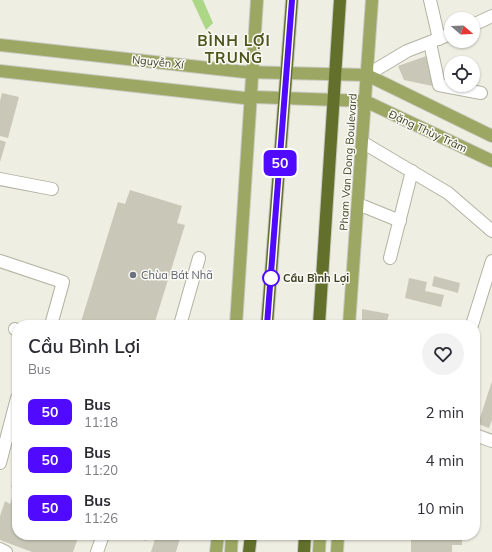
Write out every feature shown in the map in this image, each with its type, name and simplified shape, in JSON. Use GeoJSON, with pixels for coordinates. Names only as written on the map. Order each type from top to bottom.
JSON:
{"type":"FeatureCollection","features":[{"type":"Feature","properties":{"kind":"highway"},"geometry":{"type":"LineString","coordinates":[[267,320],[292,0]]}},
{"type":"Feature","properties":{"kind":"highway","name":"Pham Van Dong Boulevard"},"geometry":{"type":"LineString","coordinates":[[319,320],[334,74],[340,0]]}},
{"type":"Feature","properties":{"kind":"highway"},"geometry":{"type":"LineString","coordinates":[[249,552],[250,540]]}},
{"type":"Feature","properties":{"kind":"highway"},"geometry":{"type":"LineString","coordinates":[[304,552],[305,540]]}},
{"type":"Feature","properties":{"kind":"main road"},"geometry":{"type":"LineString","coordinates":[[236,320],[257,0]]}},
{"type":"Feature","properties":{"kind":"main road","name":"Pham Van Dong Boulevard"},"geometry":{"type":"LineString","coordinates":[[349,320],[372,0]]}},
{"type":"Feature","properties":{"kind":"main road","name":"Nguyễn Xí"},"geometry":{"type":"LineString","coordinates":[[0,45],[245,72],[367,75]]}},
{"type":"Feature","properties":{"kind":"main road"},"geometry":{"type":"LineString","coordinates":[[0,71],[244,98],[365,101]]}},
{"type":"Feature","properties":{"kind":"main road","name":"Đặng Thùy Trâm"},"geometry":{"type":"LineString","coordinates":[[367,75],[492,136]]}},
{"type":"Feature","properties":{"kind":"main road","name":"Đặng Thùy Trâm"},"geometry":{"type":"LineString","coordinates":[[365,101],[492,161]]}},
{"type":"Feature","properties":{"kind":"main road"},"geometry":{"type":"LineString","coordinates":[[216,552],[217,540]]}},
{"type":"Feature","properties":{"kind":"main road"},"geometry":{"type":"LineString","coordinates":[[231,552],[232,540]]}},
{"type":"Feature","properties":{"kind":"main road"},"geometry":{"type":"LineString","coordinates":[[319,552],[320,540]]}},
{"type":"Feature","properties":{"kind":"main road"},"geometry":{"type":"LineString","coordinates":[[337,552],[338,540]]}},
{"type":"Feature","properties":{"kind":"street"},"geometry":{"type":"LineString","coordinates":[[430,0],[439,85],[481,93]]}},
{"type":"Feature","properties":{"kind":"street"},"geometry":{"type":"LineString","coordinates":[[480,22],[492,16]]}},
{"type":"Feature","properties":{"kind":"street"},"geometry":{"type":"LineString","coordinates":[[367,75],[407,51],[444,37]]}},
{"type":"Feature","properties":{"kind":"street"},"geometry":{"type":"LineString","coordinates":[[362,142],[448,193],[492,231]]}},
{"type":"Feature","properties":{"kind":"street"},"geometry":{"type":"LineString","coordinates":[[390,258],[412,171]]}},
{"type":"Feature","properties":{"kind":"street"},"geometry":{"type":"LineString","coordinates":[[0,179],[52,189]]}},
{"type":"Feature","properties":{"kind":"street"},"geometry":{"type":"LineString","coordinates":[[358,204],[400,221]]}},
{"type":"Feature","properties":{"kind":"street"},"geometry":{"type":"LineString","coordinates":[[181,320],[199,258]]}},
{"type":"Feature","properties":{"kind":"street"},"geometry":{"type":"LineString","coordinates":[[0,261],[63,282],[52,320]]}},
{"type":"Feature","properties":{"kind":"street"},"geometry":{"type":"LineString","coordinates":[[474,320],[492,261]]}},
{"type":"Feature","properties":{"kind":"street"},"geometry":{"type":"LineString","coordinates":[[0,463],[12,417]]}},
{"type":"Feature","properties":{"kind":"street"},"geometry":{"type":"LineString","coordinates":[[480,437],[492,441]]}},
{"type":"Feature","properties":{"kind":"street"},"geometry":{"type":"LineString","coordinates":[[97,552],[101,540]]}},
{"type":"Feature","properties":{"kind":"street"},"geometry":{"type":"LineString","coordinates":[[0,549],[6,552]]}},
{"type":"Feature","properties":{"kind":"shaded area"},"geometry":{"type":"Polygon","coordinates":[[[192,0],[203,0],[213,23],[206,30],[192,0]]]}},
{"type":"Feature","properties":{"kind":"building"},"geometry":{"type":"Polygon","coordinates":[[[432,54],[437,87],[404,80],[398,66],[432,54]]]}},
{"type":"Feature","properties":{"kind":"building"},"geometry":{"type":"Polygon","coordinates":[[[2,93],[19,97],[8,138],[0,136],[0,101],[2,93]]]}},
{"type":"Feature","properties":{"kind":"building"},"geometry":{"type":"Polygon","coordinates":[[[0,140],[6,142],[0,162],[0,140]]]}},
{"type":"Feature","properties":{"kind":"building","name":"Chùa Bát Nhã"},"geometry":{"type":"Polygon","coordinates":[[[130,190],[182,206],[177,223],[185,225],[156,320],[82,320],[118,202],[125,204],[130,190]]]}},
{"type":"Feature","properties":{"kind":"building"},"geometry":{"type":"Polygon","coordinates":[[[434,276],[460,283],[458,293],[432,286],[434,276]]]}},
{"type":"Feature","properties":{"kind":"building"},"geometry":{"type":"Polygon","coordinates":[[[409,278],[427,282],[425,291],[444,295],[441,307],[405,298],[409,278]]]}},
{"type":"Feature","properties":{"kind":"building"},"geometry":{"type":"Polygon","coordinates":[[[362,309],[389,314],[387,320],[362,320],[362,309]]]}},
{"type":"Feature","properties":{"kind":"building"},"geometry":{"type":"Polygon","coordinates":[[[492,381],[492,420],[489,428],[480,425],[480,418],[492,381]]]}},
{"type":"Feature","properties":{"kind":"building"},"geometry":{"type":"Polygon","coordinates":[[[12,498],[12,540],[77,540],[73,552],[32,552],[0,540],[0,516],[5,501],[10,504],[12,498]]]}},
{"type":"Feature","properties":{"kind":"building"},"geometry":{"type":"Polygon","coordinates":[[[155,540],[180,540],[176,552],[151,552],[155,540]]]}},
{"type":"Feature","properties":{"kind":"building"},"geometry":{"type":"Polygon","coordinates":[[[411,540],[462,540],[462,545],[452,545],[452,552],[411,552],[411,540]]]}},
{"type":"Feature","properties":{"kind":"bus line","name":"50"},"geometry":{"type":"LineString","coordinates":[[267,320],[292,0]]}},
{"type":"Feature","properties":{"kind":"place","name":"Chùa Bát Nhã"},"geometry":{"type":"Point","coordinates":[133,275]}},
{"type":"Feature","properties":{"kind":"place","name":"Cầu Bình Lợi"},"geometry":{"type":"Point","coordinates":[271,278]}},
{"type":"Feature","properties":{"kind":"district","name":"BÌNH LỢI TRUNG"},"geometry":{"type":"Point","coordinates":[234,50]}}]}
